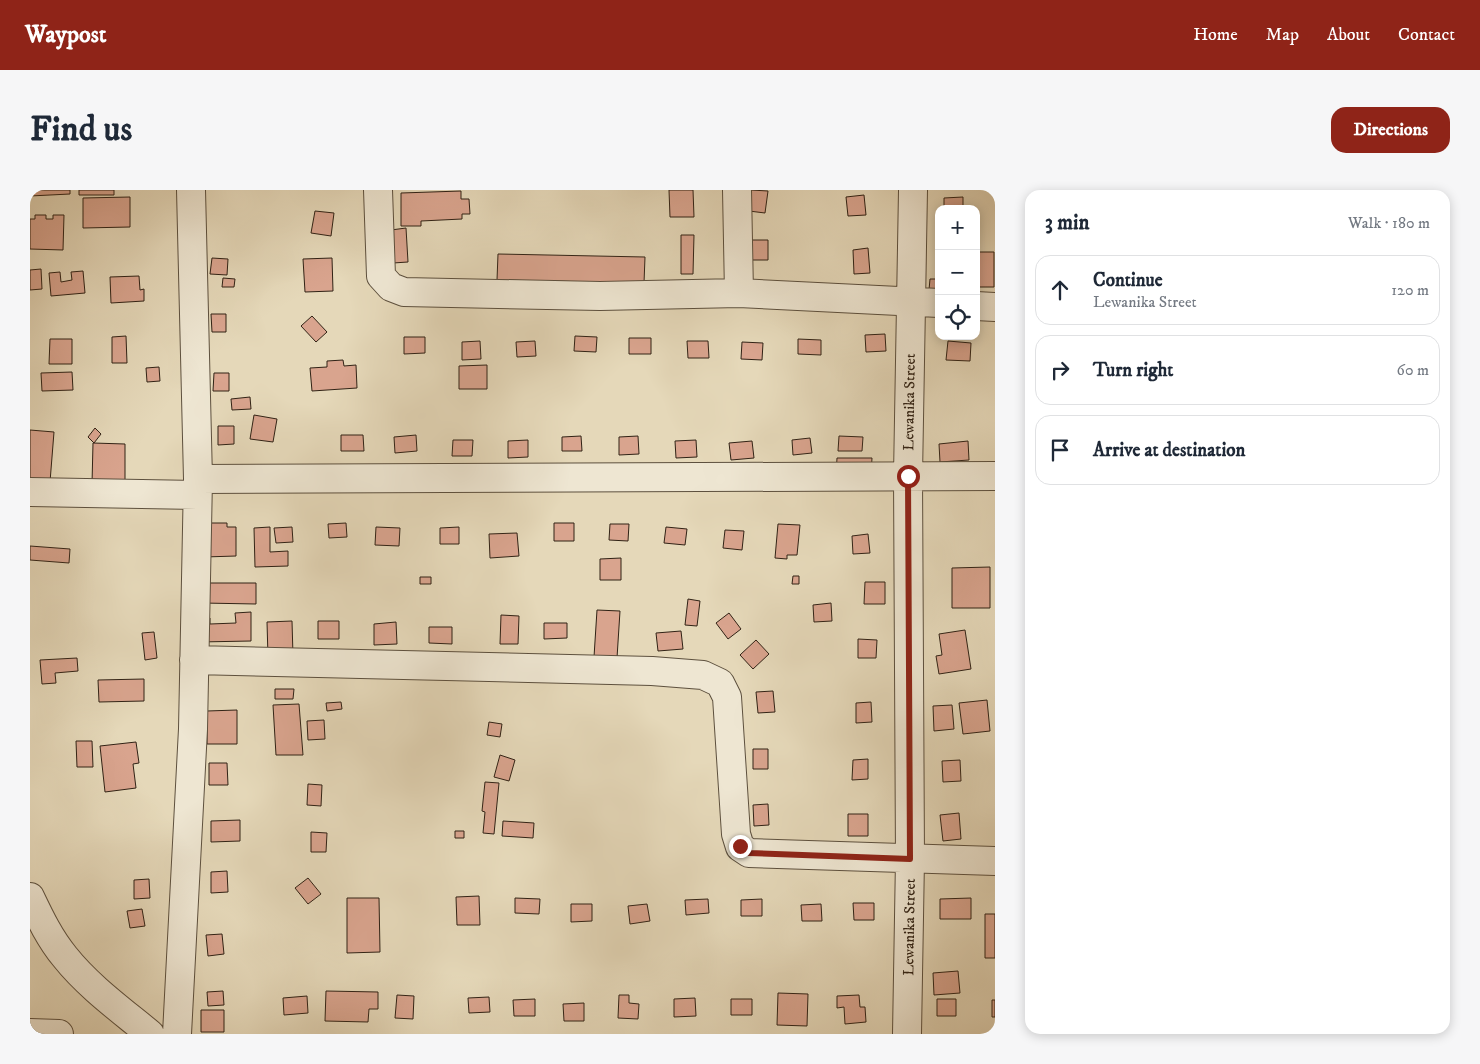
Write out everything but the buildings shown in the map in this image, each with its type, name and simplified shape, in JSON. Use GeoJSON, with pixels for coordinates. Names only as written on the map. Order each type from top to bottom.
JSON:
{"type":"FeatureCollection","features":[{"type":"Feature","properties":{"kind":"street"},"geometry":{"type":"LineString","coordinates":[[177,1034],[193,729],[198,487],[191,190]]}},
{"type":"Feature","properties":{"kind":"street"},"geometry":{"type":"LineString","coordinates":[[378,190],[381,276],[391,288],[404,292],[600,296],[739,293],[935,303]]}},
{"type":"Feature","properties":{"kind":"street"},"geometry":{"type":"LineString","coordinates":[[737,190],[739,293]]}},
{"type":"Feature","properties":{"kind":"street","name":"Lewanika Street"},"geometry":{"type":"LineString","coordinates":[[907,1034],[910,859],[908,476],[913,190]]}},
{"type":"Feature","properties":{"kind":"street"},"geometry":{"type":"LineString","coordinates":[[980,306],[995,308]]}},
{"type":"Feature","properties":{"kind":"street"},"geometry":{"type":"LineString","coordinates":[[30,492],[198,487],[995,476]]}},
{"type":"Feature","properties":{"kind":"street"},"geometry":{"type":"LineString","coordinates":[[194,660],[652,671],[703,675],[720,683],[727,697],[736,834],[740,846],[749,853],[995,861]]}},
{"type":"Feature","properties":{"kind":"street"},"geometry":{"type":"LineString","coordinates":[[30,897],[41,921],[65,957],[95,988],[150,1034]]}},
{"type":"Feature","properties":{"kind":"street"},"geometry":{"type":"LineString","coordinates":[[30,1033],[59,1034]]}},
{"type":"Feature","properties":{"kind":"route"},"geometry":{"type":"LineString","coordinates":[[740,846],[749,853],[910,859],[908,476]]}}]}
